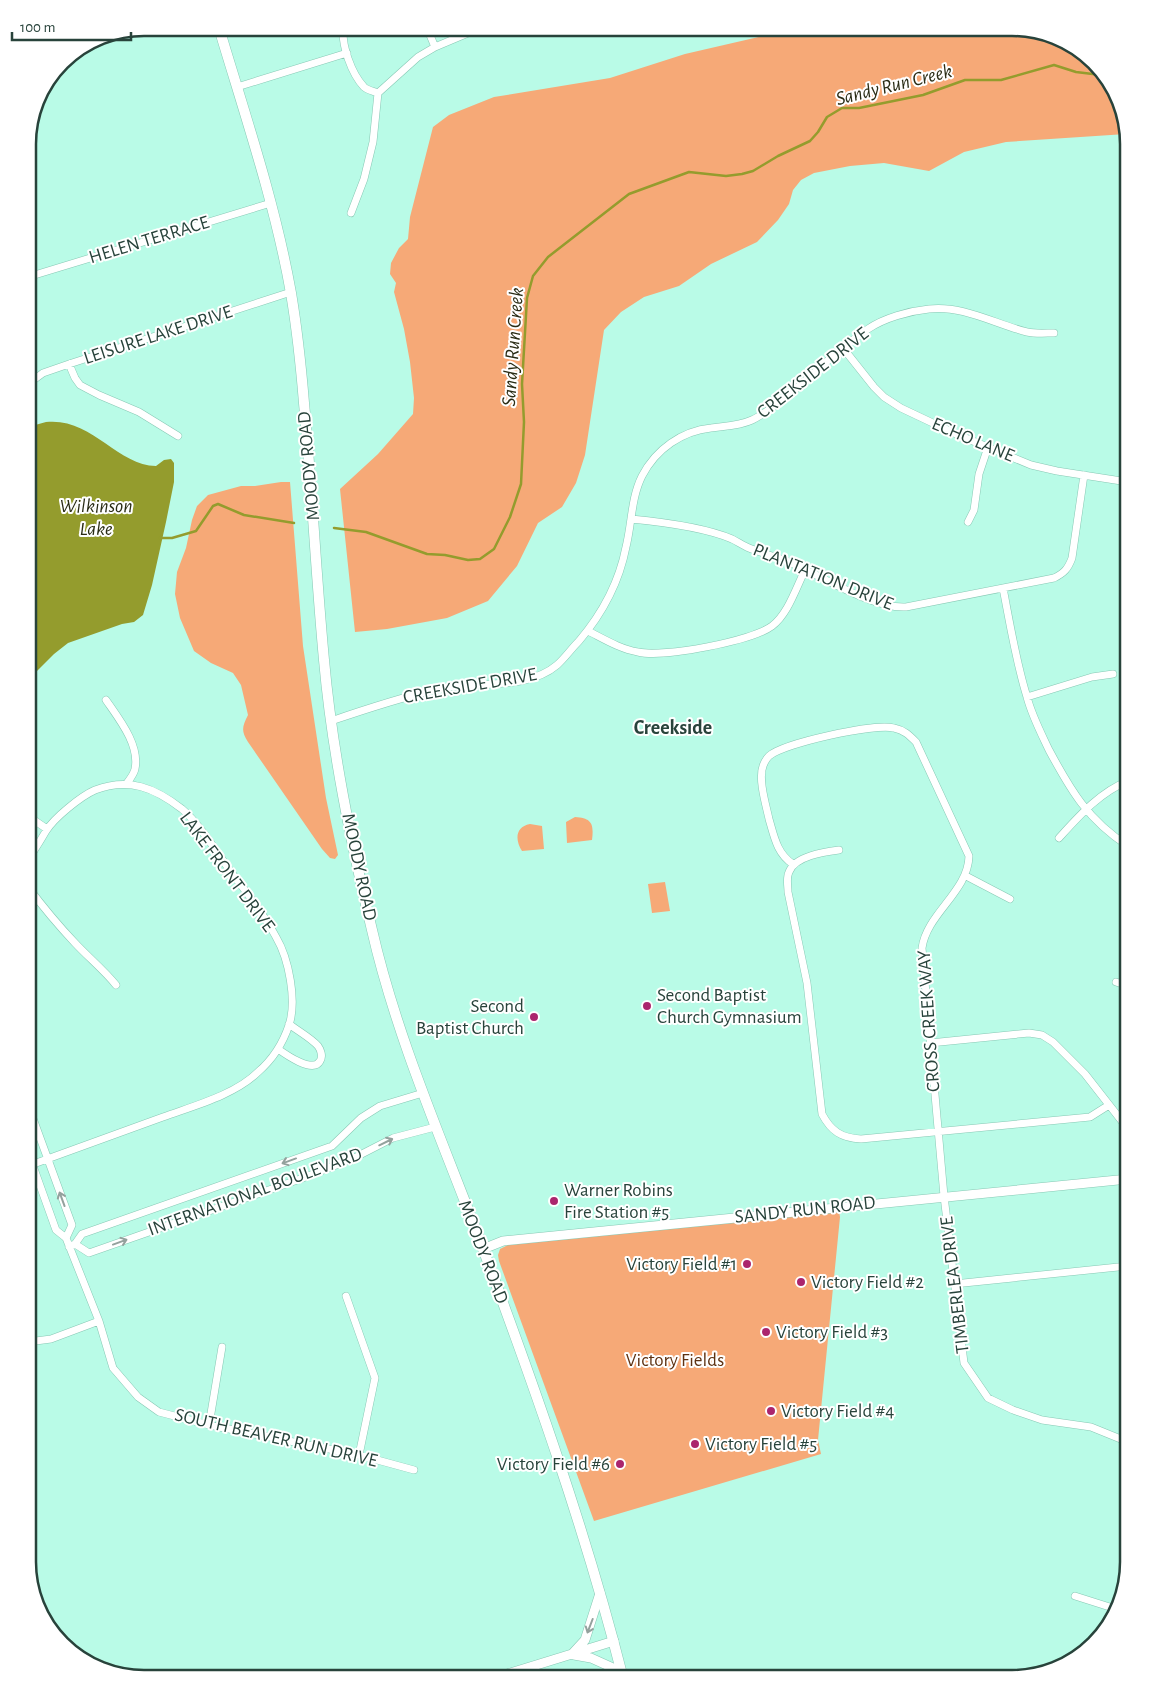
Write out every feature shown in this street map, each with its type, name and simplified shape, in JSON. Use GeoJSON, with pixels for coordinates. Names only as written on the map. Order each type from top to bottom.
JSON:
{"type":"FeatureCollection","features":[{"type":"Feature","properties":{"kind":"main road","name":"MOODY ROAD"},"geometry":{"type":"LineString","coordinates":[[221,36],[271,203],[291,292],[306,420],[324,664],[331,721],[354,847],[374,937],[401,1030],[435,1127],[483,1249],[556,1452],[622,1670]]}},
{"type":"Feature","properties":{"kind":"street"},"geometry":{"type":"LineString","coordinates":[[344,36],[347,53],[355,75],[365,88],[378,93]]}},
{"type":"Feature","properties":{"kind":"street"},"geometry":{"type":"LineString","coordinates":[[430,36],[435,47]]}},
{"type":"Feature","properties":{"kind":"street"},"geometry":{"type":"LineString","coordinates":[[351,213],[366,170],[372,142],[378,93],[418,56],[461,36]]}},
{"type":"Feature","properties":{"kind":"street"},"geometry":{"type":"LineString","coordinates":[[237,87],[347,53]]}},
{"type":"Feature","properties":{"kind":"street","name":"HELEN TERRACE"},"geometry":{"type":"LineString","coordinates":[[36,275],[271,203]]}},
{"type":"Feature","properties":{"kind":"street","name":"LEISURE LAKE DRIVE"},"geometry":{"type":"LineString","coordinates":[[36,378],[44,373],[69,364],[291,292]]}},
{"type":"Feature","properties":{"kind":"street","name":"CREEKSIDE DRIVE"},"geometry":{"type":"LineString","coordinates":[[331,721],[379,704],[439,689],[499,684],[523,680],[548,672],[557,665],[588,631],[619,576],[635,493],[643,474],[655,456],[667,445],[693,431],[738,424],[751,420],[777,404],[869,327],[899,315],[930,309],[946,309],[964,312],[1029,333],[1054,333]]}},
{"type":"Feature","properties":{"kind":"street","name":"ECHO LANE"},"geometry":{"type":"LineString","coordinates":[[843,348],[874,387],[884,397],[901,408],[1031,465],[1120,481]]}},
{"type":"Feature","properties":{"kind":"street"},"geometry":{"type":"LineString","coordinates":[[69,364],[80,385],[139,412],[178,436]]}},
{"type":"Feature","properties":{"kind":"street"},"geometry":{"type":"LineString","coordinates":[[968,522],[974,510],[979,474],[988,447]]}},
{"type":"Feature","properties":{"kind":"street","name":"PLANTATION DRIVE"},"geometry":{"type":"LineString","coordinates":[[631,519],[655,521],[717,534],[748,548],[789,562],[859,595],[897,608],[1054,578],[1063,574],[1072,558],[1084,475]]}},
{"type":"Feature","properties":{"kind":"street"},"geometry":{"type":"LineString","coordinates":[[588,631],[622,647],[637,652],[654,654],[749,637],[763,631],[778,620],[805,570]]}},
{"type":"Feature","properties":{"kind":"street"},"geometry":{"type":"LineString","coordinates":[[1002,588],[1027,697],[1036,723],[1074,794],[1086,810],[1120,840]]}},
{"type":"Feature","properties":{"kind":"street"},"geometry":{"type":"LineString","coordinates":[[1027,697],[1092,677],[1113,674]]}},
{"type":"Feature","properties":{"kind":"street"},"geometry":{"type":"LineString","coordinates":[[106,700],[132,743],[135,770],[127,783]]}},
{"type":"Feature","properties":{"kind":"street","name":"CROSS CREEK WAY"},"geometry":{"type":"LineString","coordinates":[[793,864],[786,860],[775,841],[763,788],[762,772],[769,756],[791,745],[818,738],[884,726],[905,731],[916,742],[970,856],[966,876],[924,938],[923,960],[944,1196]]}},
{"type":"Feature","properties":{"kind":"street","name":"LAKE FRONT DRIVE"},"geometry":{"type":"LineString","coordinates":[[36,849],[47,829],[77,800],[94,790],[115,784],[127,783],[151,790],[183,810],[204,834],[257,907],[277,938],[286,960],[291,985],[292,1005],[290,1024],[278,1049],[258,1072],[244,1084],[208,1101],[36,1163]]}},
{"type":"Feature","properties":{"kind":"street"},"geometry":{"type":"LineString","coordinates":[[1059,838],[1086,810],[1120,784]]}},
{"type":"Feature","properties":{"kind":"street"},"geometry":{"type":"LineString","coordinates":[[36,821],[47,829]]}},
{"type":"Feature","properties":{"kind":"street"},"geometry":{"type":"LineString","coordinates":[[839,850],[810,855],[793,864],[787,878],[788,892],[807,983],[820,1102],[822,1114],[827,1124],[842,1137],[860,1139],[1090,1117],[1109,1105]]}},
{"type":"Feature","properties":{"kind":"street"},"geometry":{"type":"LineString","coordinates":[[966,876],[1010,899]]}},
{"type":"Feature","properties":{"kind":"street"},"geometry":{"type":"LineString","coordinates":[[36,897],[51,917],[116,985]]}},
{"type":"Feature","properties":{"kind":"street"},"geometry":{"type":"LineString","coordinates":[[1116,982],[1120,983]]}},
{"type":"Feature","properties":{"kind":"street"},"geometry":{"type":"LineString","coordinates":[[278,1049],[292,1059],[310,1066],[321,1061],[322,1056],[318,1046],[290,1024]]}},
{"type":"Feature","properties":{"kind":"street"},"geometry":{"type":"LineString","coordinates":[[930,1044],[1020,1033],[1042,1035],[1053,1042],[1085,1074],[1120,1119]]}},
{"type":"Feature","properties":{"kind":"street","name":"INTERNATIONAL BOULEVARD"},"geometry":{"type":"LineString","coordinates":[[423,1093],[380,1106],[360,1118],[332,1146],[82,1234],[72,1246],[89,1253],[303,1178],[354,1158],[393,1138],[435,1127]]}},
{"type":"Feature","properties":{"kind":"street","name":"SOUTH BEAVER RUN DRIVE"},"geometry":{"type":"LineString","coordinates":[[36,1127],[72,1225],[66,1238]]}},
{"type":"Feature","properties":{"kind":"street","name":"SOUTH BEAVER RUN DRIVE"},"geometry":{"type":"LineString","coordinates":[[36,1180],[56,1230],[72,1246],[99,1321],[113,1368],[138,1397],[160,1412],[208,1425],[359,1455],[414,1470]]}},
{"type":"Feature","properties":{"kind":"street","name":"SANDY RUN ROAD"},"geometry":{"type":"LineString","coordinates":[[483,1249],[504,1241],[1120,1180]]}},
{"type":"Feature","properties":{"kind":"street","name":"TIMBERLEA DRIVE"},"geometry":{"type":"LineString","coordinates":[[944,1196],[964,1363],[988,1398],[1013,1410],[1042,1420],[1091,1427],[1120,1439]]}},
{"type":"Feature","properties":{"kind":"street"},"geometry":{"type":"LineString","coordinates":[[954,1284],[1120,1267]]}},
{"type":"Feature","properties":{"kind":"street"},"geometry":{"type":"LineString","coordinates":[[346,1296],[376,1378],[359,1455]]}},
{"type":"Feature","properties":{"kind":"street"},"geometry":{"type":"LineString","coordinates":[[36,1341],[51,1339],[99,1321]]}},
{"type":"Feature","properties":{"kind":"street"},"geometry":{"type":"LineString","coordinates":[[208,1425],[222,1347]]}},
{"type":"Feature","properties":{"kind":"street"},"geometry":{"type":"LineString","coordinates":[[572,1654],[585,1640],[600,1593]]}},
{"type":"Feature","properties":{"kind":"street"},"geometry":{"type":"LineString","coordinates":[[1075,1596],[1110,1606]]}},
{"type":"Feature","properties":{"kind":"street"},"geometry":{"type":"LineString","coordinates":[[520,1670],[614,1641]]}},
{"type":"Feature","properties":{"kind":"street"},"geometry":{"type":"LineString","coordinates":[[572,1654],[591,1658],[614,1670]]}},
{"type":"Feature","properties":{"kind":"green space"},"geometry":{"type":"Polygon","coordinates":[[[763,36],[1018,36],[1033,38],[1053,44],[1066,51],[1088,68],[1105,90],[1112,103],[1119,134],[1006,142],[964,152],[929,171],[884,163],[850,166],[814,173],[801,180],[793,190],[789,204],[778,220],[757,242],[711,264],[679,286],[644,297],[621,312],[604,330],[585,455],[576,483],[562,507],[538,523],[517,566],[488,601],[447,618],[387,629],[355,632],[340,489],[378,454],[413,414],[414,398],[410,362],[404,329],[394,292],[396,283],[390,274],[391,263],[399,248],[408,239],[410,217],[433,127],[449,115],[494,97],[610,78],[685,54],[763,36]]]}},
{"type":"Feature","properties":{"kind":"green space"},"geometry":{"type":"Polygon","coordinates":[[[290,482],[303,646],[326,798],[338,855],[335,859],[330,858],[322,849],[248,742],[243,732],[248,715],[241,685],[233,673],[211,663],[194,651],[180,618],[175,594],[177,572],[186,548],[197,506],[208,495],[241,486],[290,482]]]}},
{"type":"Feature","properties":{"kind":"green space"},"geometry":{"type":"Polygon","coordinates":[[[575,817],[588,820],[591,823],[593,830],[592,840],[567,843],[566,822],[575,817]]]}},
{"type":"Feature","properties":{"kind":"green space"},"geometry":{"type":"Polygon","coordinates":[[[530,824],[542,826],[544,849],[522,851],[518,843],[518,834],[521,828],[530,824]]]}},
{"type":"Feature","properties":{"kind":"green space"},"geometry":{"type":"Polygon","coordinates":[[[665,882],[670,911],[652,913],[648,884],[665,882]]]}},
{"type":"Feature","properties":{"kind":"green space","name":"Victory Fields"},"geometry":{"type":"Polygon","coordinates":[[[839,1212],[818,1440],[821,1454],[594,1521],[499,1261],[500,1249],[508,1245],[839,1212]]]}},
{"type":"Feature","properties":{"kind":"water","name":"Wilkinson Lake"},"geometry":{"type":"Polygon","coordinates":[[[46,422],[62,422],[77,427],[142,464],[156,466],[164,460],[171,459],[174,463],[174,482],[152,585],[143,615],[134,622],[122,624],[68,643],[36,672],[36,425],[46,422]]]}},
{"type":"Feature","properties":{"kind":"waterway","name":"Sandy Run Creek"},"geometry":{"type":"LineString","coordinates":[[334,528],[366,532],[427,554],[445,555],[468,560],[480,559],[494,549],[510,517],[521,484],[524,422],[522,384],[527,298],[533,276],[548,257],[629,194],[689,172],[726,176],[753,171],[778,156],[810,141],[827,117],[842,108],[859,108],[923,95],[965,80],[1001,80],[1054,65],[1076,72],[1093,74]]}},
{"type":"Feature","properties":{"kind":"waterway","name":"Sandy Run Creek"},"geometry":{"type":"LineString","coordinates":[[160,538],[172,538],[196,531],[213,506],[218,504],[244,515],[294,523]]}},
{"type":"Feature","properties":{"kind":"place","name":"Second Baptist Church Gymnasium"},"geometry":{"type":"Point","coordinates":[647,1006]}},
{"type":"Feature","properties":{"kind":"place","name":"Second Baptist Church"},"geometry":{"type":"Point","coordinates":[534,1017]}},
{"type":"Feature","properties":{"kind":"place","name":"Warner Robins Fire Station #5"},"geometry":{"type":"Point","coordinates":[554,1201]}},
{"type":"Feature","properties":{"kind":"place","name":"Victory Field #1"},"geometry":{"type":"Point","coordinates":[747,1264]}},
{"type":"Feature","properties":{"kind":"place","name":"Victory Field #2"},"geometry":{"type":"Point","coordinates":[801,1282]}},
{"type":"Feature","properties":{"kind":"place","name":"Victory Field #3"},"geometry":{"type":"Point","coordinates":[766,1332]}},
{"type":"Feature","properties":{"kind":"place","name":"Victory Field #4"},"geometry":{"type":"Point","coordinates":[771,1411]}},
{"type":"Feature","properties":{"kind":"place","name":"Victory Field #5"},"geometry":{"type":"Point","coordinates":[695,1444]}},
{"type":"Feature","properties":{"kind":"place","name":"Victory Field #6"},"geometry":{"type":"Point","coordinates":[620,1464]}},
{"type":"Feature","properties":{"kind":"district","name":"Creekside"},"geometry":{"type":"Point","coordinates":[673,728]}}]}
